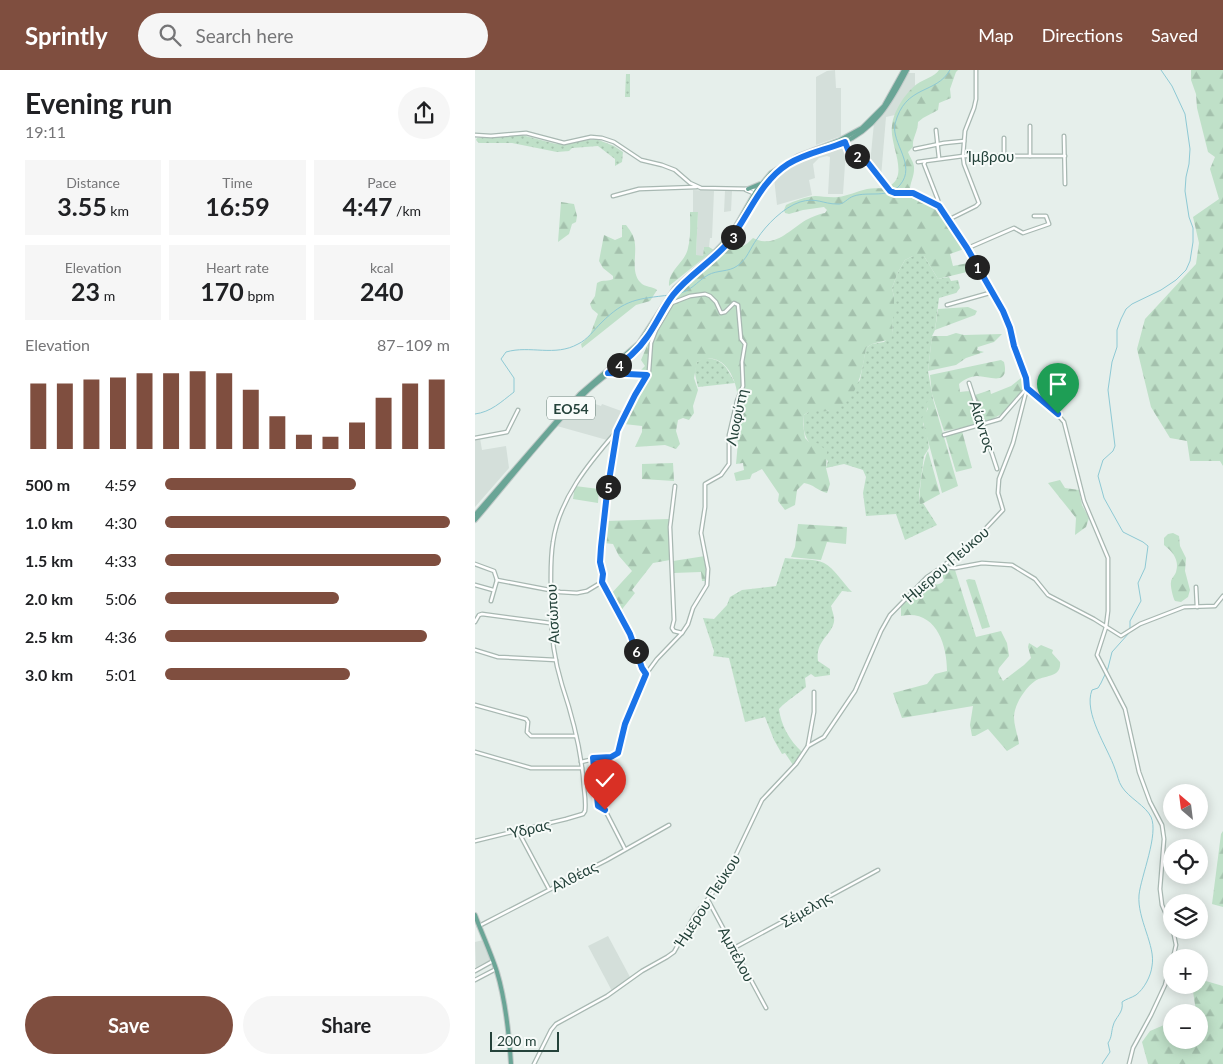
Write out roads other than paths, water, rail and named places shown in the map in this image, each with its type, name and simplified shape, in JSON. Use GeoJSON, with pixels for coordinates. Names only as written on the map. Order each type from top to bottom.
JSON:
{"type":"FeatureCollection","features":[{"type":"Feature","properties":{"kind":"main road","name":"ΕΟ54"},"geometry":{"type":"LineString","coordinates":[[475,515],[577,398],[639,344],[676,289],[722,245],[736,226],[752,198],[789,164],[808,154],[845,142],[867,128],[883,112],[906,70]]}},
{"type":"Feature","properties":{"kind":"main road","name":"ΕΟ54"},"geometry":{"type":"LineString","coordinates":[[676,289],[713,258],[730,240],[745,218],[763,182],[771,173],[792,159],[840,140],[862,128],[884,106],[906,70]]}},
{"type":"Feature","properties":{"kind":"main road"},"geometry":{"type":"LineString","coordinates":[[752,198],[747,190],[763,182]]}},
{"type":"Feature","properties":{"kind":"main road","name":"ΕΟ54"},"geometry":{"type":"LineString","coordinates":[[475,520],[574,405],[643,343],[668,299]]}},
{"type":"Feature","properties":{"kind":"main road"},"geometry":{"type":"LineString","coordinates":[[475,915],[496,969],[507,1014],[511,1064]]}},
{"type":"Feature","properties":{"kind":"street"},"geometry":{"type":"LineString","coordinates":[[948,220],[976,206],[979,202],[963,164],[965,131],[975,108],[976,70]]}},
{"type":"Feature","properties":{"kind":"street"},"geometry":{"type":"LineString","coordinates":[[1030,126],[1030,156]]}},
{"type":"Feature","properties":{"kind":"street"},"geometry":{"type":"LineString","coordinates":[[936,130],[939,159]]}},
{"type":"Feature","properties":{"kind":"street"},"geometry":{"type":"LineString","coordinates":[[475,135],[491,136],[526,133],[564,143],[591,137],[602,138],[614,142],[641,160],[675,170],[697,186]]}},
{"type":"Feature","properties":{"kind":"street"},"geometry":{"type":"LineString","coordinates":[[1064,136],[1065,184]]}},
{"type":"Feature","properties":{"kind":"street"},"geometry":{"type":"LineString","coordinates":[[1004,138],[1004,155]]}},
{"type":"Feature","properties":{"kind":"street"},"geometry":{"type":"LineString","coordinates":[[915,149],[964,141]]}},
{"type":"Feature","properties":{"kind":"street"},"geometry":{"type":"LineString","coordinates":[[845,142],[849,152],[868,163],[890,191],[913,193],[939,206]]}},
{"type":"Feature","properties":{"kind":"street","name":"Ίμβρου"},"geometry":{"type":"LineString","coordinates":[[918,162],[963,156],[1065,156]]}},
{"type":"Feature","properties":{"kind":"street","name":"Ήμερου Πεύκου"},"geometry":{"type":"LineString","coordinates":[[534,1064],[553,1027],[607,996],[642,971],[670,955],[679,944],[695,915],[718,886],[738,852],[762,800],[797,764],[808,746],[824,738],[855,691],[890,615],[927,577],[943,567],[979,537],[1002,512],[1003,506],[998,493],[999,479],[1013,443],[1027,388],[1026,378],[1014,346],[1010,328],[993,292],[939,206],[924,164],[925,162]]}},
{"type":"Feature","properties":{"kind":"street"},"geometry":{"type":"LineString","coordinates":[[613,196],[639,190],[697,186],[747,190],[757,193]]}},
{"type":"Feature","properties":{"kind":"street"},"geometry":{"type":"LineString","coordinates":[[967,248],[1015,228],[1021,234],[1049,224],[1045,216],[1034,216]]}},
{"type":"Feature","properties":{"kind":"street"},"geometry":{"type":"LineString","coordinates":[[947,305],[967,301],[993,292]]}},
{"type":"Feature","properties":{"kind":"street","name":"Λιοφύτη"},"geometry":{"type":"LineString","coordinates":[[647,375],[650,367],[651,343],[656,330],[672,303],[698,294],[711,296],[717,302],[721,313],[735,302],[738,305],[741,339],[745,344],[742,362],[743,386],[737,401],[729,435],[729,464],[721,474],[705,484],[705,507],[701,533],[707,561],[707,585],[693,608],[688,624],[681,633]]}},
{"type":"Feature","properties":{"kind":"street"},"geometry":{"type":"LineString","coordinates":[[608,373],[647,375],[617,431],[607,493],[600,562],[603,574],[602,582],[630,634],[646,674]]}},
{"type":"Feature","properties":{"kind":"street","name":"Αίαντος"},"geometry":{"type":"LineString","coordinates":[[969,383],[997,469]]}},
{"type":"Feature","properties":{"kind":"street"},"geometry":{"type":"LineString","coordinates":[[944,435],[1001,417],[1027,388],[1062,418],[1066,426],[1073,464],[1079,476],[1084,501],[1107,554],[1109,604],[1106,628],[1097,655],[1125,709],[1139,772],[1149,802],[1162,824],[1164,839],[1160,890],[1163,907]]}},
{"type":"Feature","properties":{"kind":"street"},"geometry":{"type":"LineString","coordinates":[[475,438],[507,432],[518,410]]}},
{"type":"Feature","properties":{"kind":"street","name":"Αισώπου"},"geometry":{"type":"LineString","coordinates":[[584,813],[586,807],[581,762],[569,702],[556,660],[550,623],[551,560],[553,542],[567,499],[591,462],[617,431]]}},
{"type":"Feature","properties":{"kind":"street"},"geometry":{"type":"LineString","coordinates":[[581,762],[593,758],[611,757],[618,753],[625,724],[646,674],[657,658],[681,633],[674,631],[672,628],[674,620],[670,527],[675,486]]}},
{"type":"Feature","properties":{"kind":"street"},"geometry":{"type":"LineString","coordinates":[[943,567],[955,568],[982,562],[1011,565],[1035,579],[1048,595],[1094,619],[1119,636],[1162,614],[1184,607],[1215,606],[1223,596]]}},
{"type":"Feature","properties":{"kind":"street"},"geometry":{"type":"LineString","coordinates":[[475,564],[494,571],[497,580],[491,601]]}},
{"type":"Feature","properties":{"kind":"street"},"geometry":{"type":"LineString","coordinates":[[497,580],[567,593],[584,593],[602,582]]}},
{"type":"Feature","properties":{"kind":"street"},"geometry":{"type":"LineString","coordinates":[[475,585],[493,590]]}},
{"type":"Feature","properties":{"kind":"street"},"geometry":{"type":"LineString","coordinates":[[1196,586],[1197,607]]}},
{"type":"Feature","properties":{"kind":"street"},"geometry":{"type":"LineString","coordinates":[[475,622],[479,615],[482,614],[550,623]]}},
{"type":"Feature","properties":{"kind":"street"},"geometry":{"type":"LineString","coordinates":[[475,650],[499,657],[556,660]]}},
{"type":"Feature","properties":{"kind":"street"},"geometry":{"type":"LineString","coordinates":[[808,746],[814,712],[814,692]]}},
{"type":"Feature","properties":{"kind":"street"},"geometry":{"type":"LineString","coordinates":[[475,705],[527,719],[527,732],[531,736],[576,736]]}},
{"type":"Feature","properties":{"kind":"street"},"geometry":{"type":"LineString","coordinates":[[475,752],[531,768],[582,768]]}},
{"type":"Feature","properties":{"kind":"street"},"geometry":{"type":"LineString","coordinates":[[593,758],[599,807],[605,810],[625,849]]}},
{"type":"Feature","properties":{"kind":"street","name":"Ύδρας"},"geometry":{"type":"LineString","coordinates":[[475,841],[584,813]]}},
{"type":"Feature","properties":{"kind":"street","name":"Αλθέας"},"geometry":{"type":"LineString","coordinates":[[479,926],[669,825]]}},
{"type":"Feature","properties":{"kind":"street"},"geometry":{"type":"LineString","coordinates":[[518,830],[549,889]]}},
{"type":"Feature","properties":{"kind":"street","name":"Σέμελης"},"geometry":{"type":"LineString","coordinates":[[734,948],[878,870]]}},
{"type":"Feature","properties":{"kind":"street","name":"Αμπέλου"},"geometry":{"type":"LineString","coordinates":[[708,900],[766,1008]]}},
{"type":"Feature","properties":{"kind":"street"},"geometry":{"type":"LineString","coordinates":[[475,971],[493,961]]}},
{"type":"Feature","properties":{"kind":"street"},"geometry":{"type":"LineString","coordinates":[[475,980],[496,969]]}},
{"type":"Feature","properties":{"kind":"street"},"geometry":{"type":"LineString","coordinates":[[1129,1064],[1133,1048],[1163,989]]}},
{"type":"Feature","properties":{"kind":"waterway"},"geometry":{"type":"LineString","coordinates":[[676,294],[690,289],[708,275],[734,268],[746,257],[765,228],[794,204],[811,200],[839,204],[854,196],[890,192],[900,185],[905,177],[906,170],[895,131],[895,124],[900,111],[913,96],[937,83],[950,70]]}},
{"type":"Feature","properties":{"kind":"waterway"},"geometry":{"type":"LineString","coordinates":[[1130,629],[1130,621],[1141,601],[1138,583],[1145,568],[1148,546],[1123,532],[1104,498],[1098,476],[1103,460],[1113,451],[1115,446],[1108,390],[1112,362],[1117,347],[1117,330],[1126,309],[1132,304],[1161,290],[1176,280],[1186,270],[1190,261],[1193,242],[1193,228],[1189,217],[1185,191],[1190,149],[1185,114],[1172,86],[1161,70]]}},
{"type":"Feature","properties":{"kind":"waterway"},"geometry":{"type":"LineString","coordinates":[[475,414],[491,409],[514,392],[514,378],[501,359],[506,352],[569,348],[584,340],[617,309],[640,299],[670,295]]}},
{"type":"Feature","properties":{"kind":"waterway"},"geometry":{"type":"LineString","coordinates":[[1102,1064],[1110,1052],[1108,1043],[1114,1023],[1121,1012],[1122,1002],[1136,995],[1144,986],[1149,978],[1153,958],[1139,904],[1140,887],[1151,844],[1153,824],[1149,813],[1121,785],[1093,720],[1090,699],[1092,690],[1098,688],[1101,683],[1108,668],[1112,652],[1129,633]]}}]}
